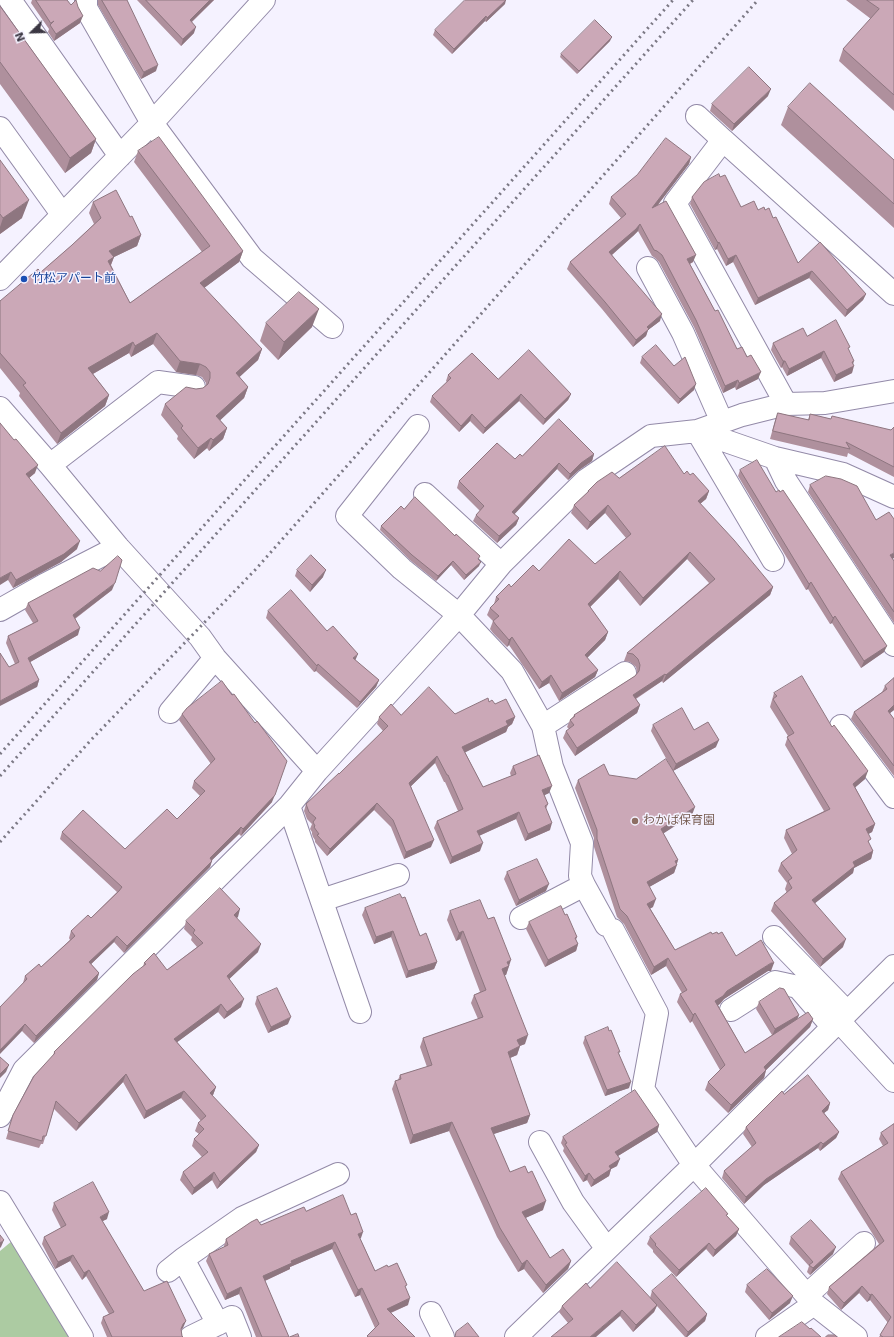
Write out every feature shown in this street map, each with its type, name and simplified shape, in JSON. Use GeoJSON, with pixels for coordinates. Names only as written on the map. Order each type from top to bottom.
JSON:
{"type":"FeatureCollection","features":[{"type":"Feature","properties":{"kind":"street"},"geometry":{"type":"LineString","coordinates":[[10,0],[120,156]]}},
{"type":"Feature","properties":{"kind":"street"},"geometry":{"type":"LineString","coordinates":[[86,0],[86,8],[152,123],[252,258],[332,327]]}},
{"type":"Feature","properties":{"kind":"street"},"geometry":{"type":"LineString","coordinates":[[0,279],[152,123],[264,0]]}},
{"type":"Feature","properties":{"kind":"street"},"geometry":{"type":"LineString","coordinates":[[697,116],[894,294]]}},
{"type":"Feature","properties":{"kind":"street"},"geometry":{"type":"LineString","coordinates":[[0,128],[62,214]]}},
{"type":"Feature","properties":{"kind":"street"},"geometry":{"type":"LineString","coordinates":[[723,140],[675,203],[786,404]]}},
{"type":"Feature","properties":{"kind":"street"},"geometry":{"type":"LineString","coordinates":[[648,268],[683,333],[722,422]]}},
{"type":"Feature","properties":{"kind":"street"},"geometry":{"type":"LineString","coordinates":[[50,465],[158,382],[194,387]]}},
{"type":"Feature","properties":{"kind":"street"},"geometry":{"type":"LineString","coordinates":[[0,1116],[24,1070],[289,806],[317,771],[460,615],[501,564],[586,480],[651,436],[697,431],[742,415],[786,404],[824,403],[894,391]]}},
{"type":"Feature","properties":{"kind":"street"},"geometry":{"type":"LineString","coordinates":[[0,408],[50,465],[118,547],[200,637],[215,658],[317,771]]}},
{"type":"Feature","properties":{"kind":"street"},"geometry":{"type":"LineString","coordinates":[[418,426],[347,516],[402,568],[460,615],[512,671],[543,726],[552,767],[582,843],[580,876],[657,1013],[643,1089],[694,1165],[810,1300],[856,1337]]}},
{"type":"Feature","properties":{"kind":"street"},"geometry":{"type":"LineString","coordinates":[[697,431],[775,458],[843,474],[894,496]]}},
{"type":"Feature","properties":{"kind":"street"},"geometry":{"type":"LineString","coordinates":[[697,431],[773,560]]}},
{"type":"Feature","properties":{"kind":"street"},"geometry":{"type":"LineString","coordinates":[[775,458],[786,481],[894,644]]}},
{"type":"Feature","properties":{"kind":"street"},"geometry":{"type":"LineString","coordinates":[[425,494],[501,564]]}},
{"type":"Feature","properties":{"kind":"street"},"geometry":{"type":"LineString","coordinates":[[0,610],[44,585],[118,547]]}},
{"type":"Feature","properties":{"kind":"street"},"geometry":{"type":"LineString","coordinates":[[170,712],[215,658]]}},
{"type":"Feature","properties":{"kind":"street"},"geometry":{"type":"LineString","coordinates":[[543,726],[625,673]]}},
{"type":"Feature","properties":{"kind":"street"},"geometry":{"type":"LineString","coordinates":[[842,726],[894,797]]}},
{"type":"Feature","properties":{"kind":"street"},"geometry":{"type":"LineString","coordinates":[[289,806],[360,1012]]}},
{"type":"Feature","properties":{"kind":"street"},"geometry":{"type":"LineString","coordinates":[[322,900],[398,875]]}},
{"type":"Feature","properties":{"kind":"street"},"geometry":{"type":"LineString","coordinates":[[521,918],[584,885]]}},
{"type":"Feature","properties":{"kind":"street"},"geometry":{"type":"LineString","coordinates":[[774,937],[839,1020],[894,1081]]}},
{"type":"Feature","properties":{"kind":"street"},"geometry":{"type":"LineString","coordinates":[[516,1337],[694,1165],[894,966]]}},
{"type":"Feature","properties":{"kind":"street"},"geometry":{"type":"LineString","coordinates":[[731,1010],[775,982],[798,987],[839,1020]]}},
{"type":"Feature","properties":{"kind":"street"},"geometry":{"type":"LineString","coordinates":[[540,1142],[573,1202],[607,1249]]}},
{"type":"Feature","properties":{"kind":"street"},"geometry":{"type":"LineString","coordinates":[[218,1324],[175,1265],[242,1218],[338,1174]]}},
{"type":"Feature","properties":{"kind":"street"},"geometry":{"type":"LineString","coordinates":[[0,1202],[82,1337]]}},
{"type":"Feature","properties":{"kind":"street"},"geometry":{"type":"LineString","coordinates":[[767,1337],[810,1300],[864,1243]]}},
{"type":"Feature","properties":{"kind":"street"},"geometry":{"type":"LineString","coordinates":[[432,1313],[443,1337]]}},
{"type":"Feature","properties":{"kind":"street"},"geometry":{"type":"LineString","coordinates":[[191,1337],[232,1317],[240,1337]]}},
{"type":"Feature","properties":{"kind":"green space"},"geometry":{"type":"Polygon","coordinates":[[[12,1241],[75,1337],[0,1337],[0,1251],[12,1241]]]}},
{"type":"Feature","properties":{"kind":"building"},"geometry":{"type":"Polygon","coordinates":[[[36,0],[67,0],[71,5],[76,0],[83,16],[56,34],[50,25],[54,21],[51,23],[36,0]]]}},
{"type":"Feature","properties":{"kind":"building"},"geometry":{"type":"Polygon","coordinates":[[[102,0],[127,0],[158,65],[144,72],[102,0]]]}},
{"type":"Feature","properties":{"kind":"building"},"geometry":{"type":"Polygon","coordinates":[[[146,0],[210,0],[190,20],[196,27],[183,39],[146,0]]]}},
{"type":"Feature","properties":{"kind":"building"},"geometry":{"type":"Polygon","coordinates":[[[465,0],[506,0],[487,18],[486,16],[454,49],[435,30],[465,0]]]}},
{"type":"Feature","properties":{"kind":"building"},"geometry":{"type":"Polygon","coordinates":[[[867,0],[894,0],[894,95],[843,49],[879,9],[867,0]]]}},
{"type":"Feature","properties":{"kind":"building"},"geometry":{"type":"Polygon","coordinates":[[[0,6],[96,139],[70,158],[0,62],[0,6]]]}},
{"type":"Feature","properties":{"kind":"building"},"geometry":{"type":"Polygon","coordinates":[[[595,20],[612,37],[579,71],[561,54],[595,20]]]}},
{"type":"Feature","properties":{"kind":"building"},"geometry":{"type":"Polygon","coordinates":[[[749,67],[771,89],[734,124],[712,104],[749,67]]]}},
{"type":"Feature","properties":{"kind":"building"},"geometry":{"type":"Polygon","coordinates":[[[810,83],[894,160],[894,204],[788,107],[810,83]]]}},
{"type":"Feature","properties":{"kind":"building"},"geometry":{"type":"Polygon","coordinates":[[[159,137],[243,251],[200,283],[262,349],[236,373],[248,387],[216,416],[227,428],[213,440],[211,438],[198,448],[181,428],[183,426],[165,404],[186,387],[196,389],[203,388],[208,384],[210,372],[206,367],[200,364],[180,361],[157,333],[135,346],[133,342],[88,368],[109,395],[61,433],[23,385],[26,383],[0,353],[0,301],[38,269],[41,272],[101,218],[93,202],[116,190],[130,217],[132,216],[141,235],[109,251],[114,257],[108,261],[130,303],[210,246],[138,151],[159,137]]]}},
{"type":"Feature","properties":{"kind":"building"},"geometry":{"type":"Polygon","coordinates":[[[666,138],[691,157],[652,208],[666,201],[696,255],[687,259],[715,311],[718,310],[737,349],[742,347],[747,357],[751,355],[761,372],[739,383],[738,380],[725,386],[696,320],[662,255],[654,250],[640,224],[609,252],[662,314],[647,327],[649,329],[636,340],[570,262],[626,214],[611,197],[637,175],[666,138]]]}},
{"type":"Feature","properties":{"kind":"building"},"geometry":{"type":"Polygon","coordinates":[[[0,160],[29,200],[3,218],[0,214],[0,160]]]}},
{"type":"Feature","properties":{"kind":"building"},"geometry":{"type":"Polygon","coordinates":[[[719,174],[720,177],[725,175],[741,207],[754,201],[758,210],[764,207],[765,210],[769,208],[773,218],[776,217],[798,263],[820,242],[866,294],[847,310],[812,271],[758,298],[736,255],[728,259],[692,197],[704,182],[719,174]]]}},
{"type":"Feature","properties":{"kind":"building"},"geometry":{"type":"Polygon","coordinates":[[[299,292],[319,309],[284,342],[266,323],[299,292]]]}},
{"type":"Feature","properties":{"kind":"building"},"geometry":{"type":"Polygon","coordinates":[[[836,320],[850,347],[848,348],[854,361],[852,362],[854,366],[836,375],[824,351],[789,369],[773,343],[803,328],[807,336],[836,320]]]}},
{"type":"Feature","properties":{"kind":"building"},"geometry":{"type":"Polygon","coordinates":[[[656,345],[674,366],[685,357],[696,384],[680,399],[642,357],[656,345]]]}},
{"type":"Feature","properties":{"kind":"building"},"geometry":{"type":"Polygon","coordinates":[[[529,350],[571,394],[545,419],[521,394],[485,428],[472,414],[461,426],[432,396],[451,378],[448,375],[472,353],[498,379],[529,350]]]}},
{"type":"Feature","properties":{"kind":"building"},"geometry":{"type":"Polygon","coordinates":[[[778,413],[809,420],[810,414],[831,419],[832,416],[891,430],[894,427],[894,467],[846,442],[850,449],[773,431],[778,413]]]}},
{"type":"Feature","properties":{"kind":"building"},"geometry":{"type":"Polygon","coordinates":[[[559,419],[594,454],[581,463],[570,474],[559,463],[512,512],[519,518],[499,536],[476,515],[484,506],[459,481],[497,443],[515,459],[520,454],[522,456],[559,419]]]}},
{"type":"Feature","properties":{"kind":"building"},"geometry":{"type":"Polygon","coordinates":[[[0,423],[38,465],[26,474],[80,541],[64,554],[16,580],[11,572],[0,578],[0,423]]]}},
{"type":"Feature","properties":{"kind":"building"},"geometry":{"type":"Polygon","coordinates":[[[665,446],[684,474],[687,471],[690,475],[693,473],[709,491],[698,501],[734,540],[773,587],[666,675],[665,674],[633,695],[640,705],[577,748],[566,731],[574,725],[570,720],[575,716],[574,715],[635,676],[639,671],[640,665],[638,659],[633,654],[627,653],[715,579],[690,552],[643,598],[620,571],[588,604],[608,632],[585,655],[598,670],[562,693],[551,675],[542,682],[512,637],[509,640],[493,621],[499,616],[490,608],[499,599],[496,597],[509,584],[511,587],[533,565],[539,571],[569,539],[595,564],[631,534],[608,505],[590,522],[574,505],[597,482],[612,472],[619,478],[665,446]]]}},
{"type":"Feature","properties":{"kind":"building"},"geometry":{"type":"Polygon","coordinates":[[[757,460],[776,492],[783,490],[887,646],[864,661],[835,616],[833,618],[811,582],[809,584],[740,470],[757,460]]]}},
{"type":"Feature","properties":{"kind":"building"},"geometry":{"type":"Polygon","coordinates":[[[826,476],[841,479],[857,486],[876,520],[889,512],[894,519],[894,553],[890,555],[894,561],[894,612],[810,485],[826,476]]]}},
{"type":"Feature","properties":{"kind":"building"},"geometry":{"type":"Polygon","coordinates":[[[415,497],[455,536],[456,534],[480,556],[478,559],[481,562],[466,575],[453,561],[438,576],[412,555],[381,526],[401,506],[404,509],[415,497]]]}},
{"type":"Feature","properties":{"kind":"building"},"geometry":{"type":"Polygon","coordinates":[[[311,555],[326,570],[312,585],[297,570],[311,555]]]}},
{"type":"Feature","properties":{"kind":"building"},"geometry":{"type":"Polygon","coordinates":[[[118,556],[122,560],[115,583],[73,615],[80,628],[28,658],[39,680],[0,701],[0,653],[9,667],[19,662],[8,636],[38,621],[28,603],[93,568],[100,571],[118,556]]]}},
{"type":"Feature","properties":{"kind":"building"},"geometry":{"type":"Polygon","coordinates":[[[291,590],[327,631],[333,626],[358,654],[353,658],[379,680],[360,702],[318,664],[317,666],[268,611],[291,590]]]}},
{"type":"Feature","properties":{"kind":"building"},"geometry":{"type":"Polygon","coordinates":[[[802,676],[832,727],[834,725],[868,771],[853,784],[875,824],[866,829],[871,839],[868,841],[873,851],[853,862],[855,866],[812,900],[846,939],[823,959],[774,903],[792,888],[788,881],[792,878],[781,863],[797,850],[786,830],[830,809],[787,737],[794,733],[773,699],[777,696],[774,693],[802,676]]]}},
{"type":"Feature","properties":{"kind":"building"},"geometry":{"type":"Polygon","coordinates":[[[894,678],[894,705],[888,711],[894,719],[894,766],[854,712],[887,689],[885,686],[894,678]]]}},
{"type":"Feature","properties":{"kind":"building"},"geometry":{"type":"Polygon","coordinates":[[[222,681],[232,695],[234,694],[255,723],[257,721],[287,761],[275,795],[243,829],[241,827],[210,858],[212,861],[127,946],[117,936],[89,962],[99,973],[36,1036],[25,1024],[0,1050],[0,1007],[27,979],[25,976],[39,964],[41,967],[75,936],[71,931],[88,915],[91,918],[122,887],[62,832],[83,810],[125,849],[167,809],[177,819],[205,791],[194,781],[215,759],[182,714],[187,708],[222,681]]]}},
{"type":"Feature","properties":{"kind":"building"},"geometry":{"type":"Polygon","coordinates":[[[429,687],[455,714],[488,698],[489,702],[492,700],[495,704],[506,699],[515,717],[506,721],[508,725],[462,747],[483,787],[516,774],[513,766],[539,755],[552,786],[542,790],[548,804],[545,806],[552,823],[528,834],[519,812],[477,831],[483,843],[452,857],[437,821],[463,809],[448,775],[437,756],[409,783],[434,840],[406,852],[393,820],[377,803],[330,849],[317,835],[319,834],[314,827],[313,822],[316,818],[309,812],[306,804],[388,726],[379,717],[391,704],[401,715],[429,687]]]}},
{"type":"Feature","properties":{"kind":"building"},"geometry":{"type":"Polygon","coordinates":[[[682,708],[694,730],[708,722],[719,740],[676,764],[653,725],[682,708]]]}},
{"type":"Feature","properties":{"kind":"building"},"geometry":{"type":"Polygon","coordinates":[[[666,759],[695,807],[661,829],[678,860],[675,861],[677,865],[647,882],[656,899],[647,904],[675,950],[711,932],[712,934],[717,932],[718,934],[722,932],[736,956],[761,940],[774,963],[771,963],[727,991],[723,996],[715,1001],[745,1053],[808,1012],[813,1019],[764,1067],[766,1070],[731,1105],[708,1082],[725,1065],[695,1013],[693,1015],[680,994],[687,990],[668,958],[654,967],[627,916],[620,909],[597,839],[597,830],[578,780],[604,764],[609,775],[636,779],[666,759]]]}},
{"type":"Feature","properties":{"kind":"building"},"geometry":{"type":"Polygon","coordinates":[[[537,859],[549,884],[519,900],[507,872],[537,859]]]}},
{"type":"Feature","properties":{"kind":"building"},"geometry":{"type":"Polygon","coordinates":[[[220,888],[240,909],[234,915],[261,944],[227,976],[244,999],[227,1012],[221,1004],[174,1039],[216,1087],[210,1093],[259,1145],[220,1182],[214,1172],[194,1188],[183,1172],[208,1152],[194,1139],[204,1129],[198,1123],[206,1116],[184,1091],[146,1111],[126,1074],[79,1123],[56,1101],[46,1136],[43,1136],[42,1141],[8,1131],[13,1115],[34,1076],[55,1053],[54,1052],[133,974],[146,964],[144,963],[154,953],[167,970],[203,943],[193,933],[195,930],[186,921],[220,888]]]}},
{"type":"Feature","properties":{"kind":"building"},"geometry":{"type":"Polygon","coordinates":[[[400,894],[402,898],[405,897],[420,936],[426,933],[437,962],[408,971],[393,931],[376,937],[365,908],[400,894]]]}},
{"type":"Feature","properties":{"kind":"building"},"geometry":{"type":"Polygon","coordinates":[[[480,900],[488,919],[494,917],[511,960],[507,962],[509,966],[502,969],[528,1035],[517,1040],[520,1046],[508,1052],[530,1115],[491,1128],[510,1172],[525,1166],[528,1173],[532,1171],[546,1201],[522,1212],[550,1258],[563,1249],[571,1261],[546,1285],[527,1260],[522,1264],[500,1228],[452,1122],[413,1135],[395,1081],[401,1079],[400,1075],[432,1065],[423,1038],[483,1017],[474,995],[486,990],[463,931],[459,933],[450,911],[480,900]]]}},
{"type":"Feature","properties":{"kind":"building"},"geometry":{"type":"Polygon","coordinates":[[[561,906],[565,915],[567,914],[577,937],[575,938],[578,944],[548,960],[529,922],[561,906]]]}},
{"type":"Feature","properties":{"kind":"building"},"geometry":{"type":"Polygon","coordinates":[[[277,988],[291,1017],[271,1027],[257,997],[277,988]]]}},
{"type":"Feature","properties":{"kind":"building"},"geometry":{"type":"Polygon","coordinates":[[[780,988],[784,989],[799,1015],[775,1029],[759,1002],[780,988]]]}},
{"type":"Feature","properties":{"kind":"building"},"geometry":{"type":"Polygon","coordinates":[[[608,1027],[609,1031],[611,1030],[620,1052],[618,1052],[631,1082],[607,1090],[585,1037],[608,1027]]]}},
{"type":"Feature","properties":{"kind":"building"},"geometry":{"type":"Polygon","coordinates":[[[0,1057],[9,1065],[0,1074],[0,1057]]]}},
{"type":"Feature","properties":{"kind":"building"},"geometry":{"type":"Polygon","coordinates":[[[808,1075],[830,1103],[822,1111],[839,1132],[823,1144],[821,1142],[766,1179],[746,1197],[724,1171],[756,1143],[746,1127],[782,1091],[784,1094],[808,1075]]]}},
{"type":"Feature","properties":{"kind":"building"},"geometry":{"type":"Polygon","coordinates":[[[635,1090],[659,1125],[615,1152],[620,1159],[609,1166],[611,1169],[594,1180],[589,1173],[585,1176],[565,1144],[567,1143],[563,1137],[635,1090]]]}},
{"type":"Feature","properties":{"kind":"building"},"geometry":{"type":"Polygon","coordinates":[[[894,1124],[894,1337],[883,1337],[880,1335],[891,1317],[872,1294],[870,1295],[862,1286],[844,1303],[829,1287],[884,1241],[841,1172],[888,1143],[881,1133],[894,1124]]]}},
{"type":"Feature","properties":{"kind":"building"},"geometry":{"type":"Polygon","coordinates":[[[93,1182],[109,1212],[100,1217],[144,1291],[167,1281],[186,1321],[181,1329],[183,1337],[112,1337],[103,1317],[114,1312],[89,1270],[84,1273],[73,1255],[58,1262],[44,1237],[66,1225],[54,1203],[93,1182]]]}},
{"type":"Feature","properties":{"kind":"building"},"geometry":{"type":"Polygon","coordinates":[[[706,1188],[728,1214],[726,1215],[739,1229],[715,1250],[709,1243],[679,1270],[655,1245],[656,1244],[650,1237],[706,1188]]]}},
{"type":"Feature","properties":{"kind":"building"},"geometry":{"type":"Polygon","coordinates":[[[343,1195],[351,1215],[356,1213],[363,1232],[358,1234],[375,1271],[387,1265],[388,1267],[397,1263],[407,1285],[405,1286],[410,1298],[387,1309],[415,1337],[367,1336],[379,1324],[362,1288],[358,1290],[335,1242],[291,1261],[292,1263],[263,1276],[289,1337],[262,1337],[241,1287],[227,1294],[209,1254],[228,1245],[226,1239],[257,1219],[261,1225],[304,1207],[306,1211],[343,1195]]]}},
{"type":"Feature","properties":{"kind":"building"},"geometry":{"type":"Polygon","coordinates":[[[811,1220],[836,1247],[813,1268],[809,1265],[813,1262],[791,1237],[811,1220]]]}},
{"type":"Feature","properties":{"kind":"building"},"geometry":{"type":"Polygon","coordinates":[[[0,1235],[4,1240],[0,1243],[0,1235]]]}},
{"type":"Feature","properties":{"kind":"building"},"geometry":{"type":"Polygon","coordinates":[[[617,1262],[657,1305],[636,1325],[622,1310],[590,1337],[551,1337],[573,1319],[562,1306],[586,1283],[590,1288],[617,1262]]]}},
{"type":"Feature","properties":{"kind":"building"},"geometry":{"type":"Polygon","coordinates":[[[767,1269],[793,1296],[772,1313],[747,1285],[767,1269]]]}},
{"type":"Feature","properties":{"kind":"building"},"geometry":{"type":"Polygon","coordinates":[[[672,1274],[707,1314],[688,1332],[652,1291],[672,1274]]]}},
{"type":"Feature","properties":{"kind":"building"},"geometry":{"type":"Polygon","coordinates":[[[802,1322],[821,1337],[779,1337],[802,1322]]]}},
{"type":"Feature","properties":{"kind":"building"},"geometry":{"type":"Polygon","coordinates":[[[468,1323],[479,1337],[455,1337],[456,1332],[468,1323]]]}},
{"type":"Feature","properties":{"kind":"building"},"geometry":{"type":"Polygon","coordinates":[[[298,1334],[299,1337],[290,1337],[298,1334]]]}},
{"type":"Feature","properties":{"kind":"building"},"geometry":{"type":"Polygon","coordinates":[[[828,1335],[835,1335],[837,1337],[826,1337],[828,1335]]]}},
{"type":"Feature","properties":{"kind":"railway"},"geometry":{"type":"LineString","coordinates":[[0,754],[673,0]]}},
{"type":"Feature","properties":{"kind":"railway"},"geometry":{"type":"LineString","coordinates":[[0,776],[693,0]]}},
{"type":"Feature","properties":{"kind":"railway"},"geometry":{"type":"LineString","coordinates":[[0,842],[90,741],[256,569],[758,0]]}},
{"type":"Feature","properties":{"kind":"place","name":"竹松アパート前"},"geometry":{"type":"Point","coordinates":[24,279]}},
{"type":"Feature","properties":{"kind":"place","name":"わかば保育園"},"geometry":{"type":"Point","coordinates":[635,821]}}]}
